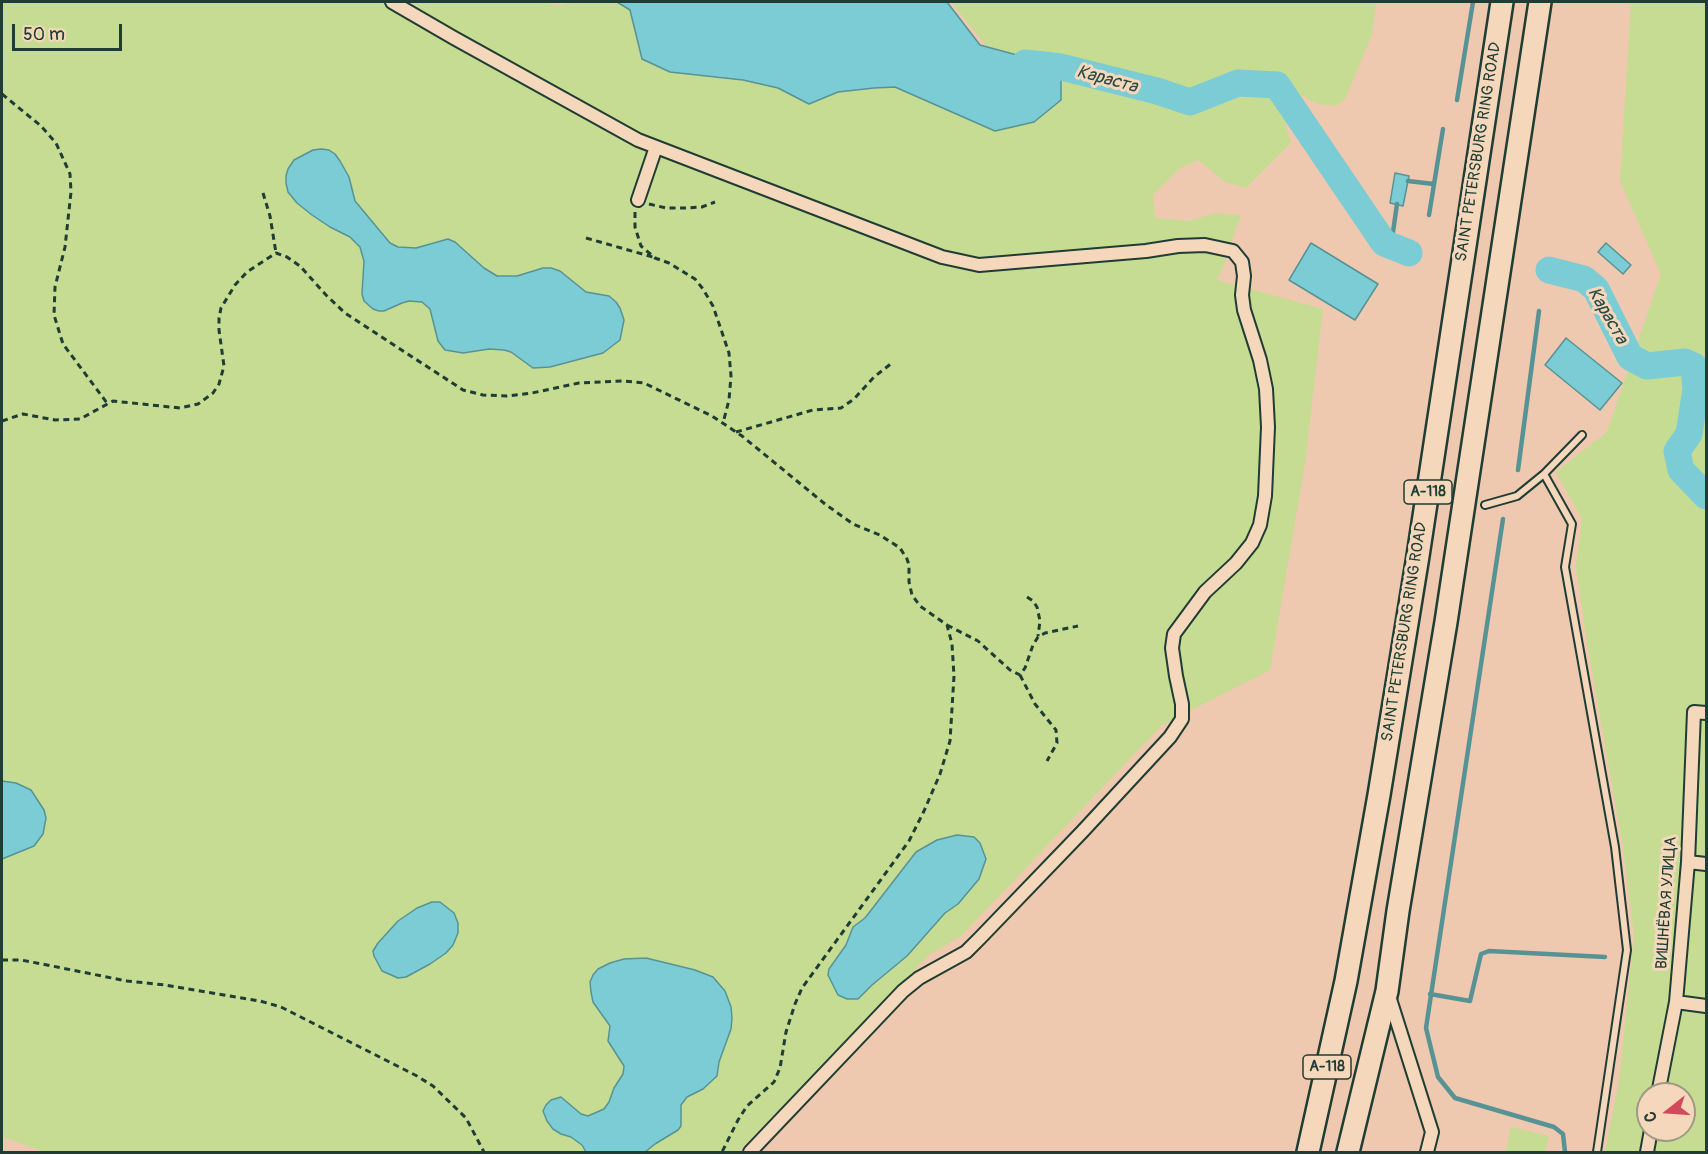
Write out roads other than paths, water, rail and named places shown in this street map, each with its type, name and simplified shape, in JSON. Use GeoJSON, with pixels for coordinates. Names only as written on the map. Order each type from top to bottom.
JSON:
{"type":"FeatureCollection","features":[{"type":"Feature","properties":{"kind":"highway","name":"SAINT PETERSBURG RING ROAD"},"geometry":{"type":"LineString","coordinates":[[1308,1152],[1346,981],[1379,795],[1418,556],[1502,2]]}},
{"type":"Feature","properties":{"kind":"highway","name":"А-118"},"geometry":{"type":"LineString","coordinates":[[1348,1152],[1387,991],[1446,622],[1540,2]]}},
{"type":"Feature","properties":{"kind":"street"},"geometry":{"type":"LineString","coordinates":[[392,2],[638,140],[942,258],[979,265],[1146,251],[1178,246],[1205,246],[1233,250],[1242,262],[1244,310],[1260,360],[1266,389],[1268,428],[1264,496],[1260,525],[1252,543],[1236,563],[1205,592],[1174,634],[1172,648],[1182,704],[1182,719],[1170,737],[1090,824],[980,938],[966,952],[919,978],[903,991],[750,1152]]}},
{"type":"Feature","properties":{"kind":"street"},"geometry":{"type":"LineString","coordinates":[[638,200],[656,147]]}},
{"type":"Feature","properties":{"kind":"street","name":"ВИШНЁВАЯ УЛИЦА"},"geometry":{"type":"LineString","coordinates":[[1660,1082],[1676,1002],[1700,713]]}},
{"type":"Feature","properties":{"kind":"street"},"geometry":{"type":"LineString","coordinates":[[1688,862],[1707,864]]}},
{"type":"Feature","properties":{"kind":"street"},"geometry":{"type":"LineString","coordinates":[[1387,991],[1432,1132],[1427,1152]]}},
{"type":"Feature","properties":{"kind":"street"},"geometry":{"type":"LineString","coordinates":[[1676,1002],[1707,1006]]}},
{"type":"Feature","properties":{"kind":"lane"},"geometry":{"type":"LineString","coordinates":[[1485,505],[1517,496],[1544,474],[1582,435]]}},
{"type":"Feature","properties":{"kind":"lane"},"geometry":{"type":"LineString","coordinates":[[1544,474],[1572,524],[1565,567],[1615,847],[1627,950],[1597,1152]]}},
{"type":"Feature","properties":{"kind":"water"},"geometry":{"type":"Polygon","coordinates":[[[617,2],[947,2],[980,45],[1061,67],[1061,100],[1034,122],[995,131],[895,87],[838,92],[809,104],[778,88],[743,80],[670,72],[642,59],[630,10],[617,2]]]}},
{"type":"Feature","properties":{"kind":"water"},"geometry":{"type":"Polygon","coordinates":[[[321,149],[335,154],[349,177],[355,201],[390,243],[398,247],[416,248],[448,239],[455,242],[484,268],[497,276],[517,276],[543,268],[560,271],[586,292],[609,296],[616,302],[624,320],[620,340],[603,353],[550,367],[533,368],[511,352],[504,350],[489,349],[463,353],[445,350],[438,341],[430,309],[422,302],[409,301],[384,311],[373,309],[364,301],[362,294],[364,261],[360,247],[350,237],[312,215],[288,192],[286,176],[294,160],[313,150],[321,149]]]}},
{"type":"Feature","properties":{"kind":"water"},"geometry":{"type":"Polygon","coordinates":[[[1395,173],[1409,176],[1403,206],[1390,203],[1395,173]]]}},
{"type":"Feature","properties":{"kind":"water"},"geometry":{"type":"Polygon","coordinates":[[[1311,243],[1378,284],[1355,320],[1289,280],[1311,243]]]}},
{"type":"Feature","properties":{"kind":"water"},"geometry":{"type":"Polygon","coordinates":[[[1606,243],[1631,265],[1623,274],[1598,252],[1606,243]]]}},
{"type":"Feature","properties":{"kind":"water"},"geometry":{"type":"Polygon","coordinates":[[[1566,338],[1622,383],[1600,410],[1545,365],[1566,338]]]}},
{"type":"Feature","properties":{"kind":"water"},"geometry":{"type":"Polygon","coordinates":[[[2,781],[16,783],[31,790],[44,810],[46,818],[43,834],[34,846],[2,859],[2,781]]]}},
{"type":"Feature","properties":{"kind":"water"},"geometry":{"type":"Polygon","coordinates":[[[957,835],[974,837],[980,843],[986,859],[979,879],[907,956],[858,999],[847,999],[838,995],[828,975],[829,969],[846,945],[853,927],[865,918],[916,852],[937,840],[957,835]]]}},
{"type":"Feature","properties":{"kind":"water"},"geometry":{"type":"Polygon","coordinates":[[[432,902],[440,902],[454,913],[458,923],[458,933],[453,945],[430,964],[406,977],[398,978],[382,971],[373,951],[378,943],[398,921],[417,908],[432,902]]]}},
{"type":"Feature","properties":{"kind":"water"},"geometry":{"type":"Polygon","coordinates":[[[646,958],[695,970],[713,977],[725,991],[731,1007],[731,1029],[719,1062],[717,1076],[703,1089],[687,1097],[681,1105],[681,1126],[678,1130],[645,1152],[586,1152],[582,1145],[571,1137],[553,1129],[543,1111],[551,1100],[561,1097],[581,1114],[588,1116],[604,1109],[609,1102],[623,1074],[624,1066],[608,1041],[610,1026],[593,1002],[590,982],[598,969],[610,963],[624,959],[646,958]]]}},
{"type":"Feature","properties":{"kind":"waterway"},"geometry":{"type":"LineString","coordinates":[[1457,100],[1473,2]]}},
{"type":"Feature","properties":{"kind":"waterway","name":"Караста"},"geometry":{"type":"LineString","coordinates":[[1025,63],[1061,67],[1157,91],[1190,102],[1238,83],[1277,85],[1384,243],[1409,253]]}},
{"type":"Feature","properties":{"kind":"waterway"},"geometry":{"type":"LineString","coordinates":[[1429,215],[1443,129]]}},
{"type":"Feature","properties":{"kind":"waterway"},"geometry":{"type":"LineString","coordinates":[[1408,181],[1434,184]]}},
{"type":"Feature","properties":{"kind":"waterway"},"geometry":{"type":"LineString","coordinates":[[1391,246],[1397,204]]}},
{"type":"Feature","properties":{"kind":"waterway","name":"Караста"},"geometry":{"type":"LineString","coordinates":[[1549,270],[1584,279],[1596,289],[1630,357],[1647,366],[1685,362],[1694,366],[1696,389],[1689,434],[1677,451],[1681,470],[1706,496]]}},
{"type":"Feature","properties":{"kind":"waterway"},"geometry":{"type":"LineString","coordinates":[[1518,470],[1539,311]]}},
{"type":"Feature","properties":{"kind":"waterway"},"geometry":{"type":"LineString","coordinates":[[1503,519],[1426,1028],[1438,1077],[1455,1098],[1554,1127],[1563,1134],[1565,1152]]}},
{"type":"Feature","properties":{"kind":"waterway"},"geometry":{"type":"LineString","coordinates":[[1430,994],[1470,1001],[1481,954],[1489,951],[1605,957]]}}]}
